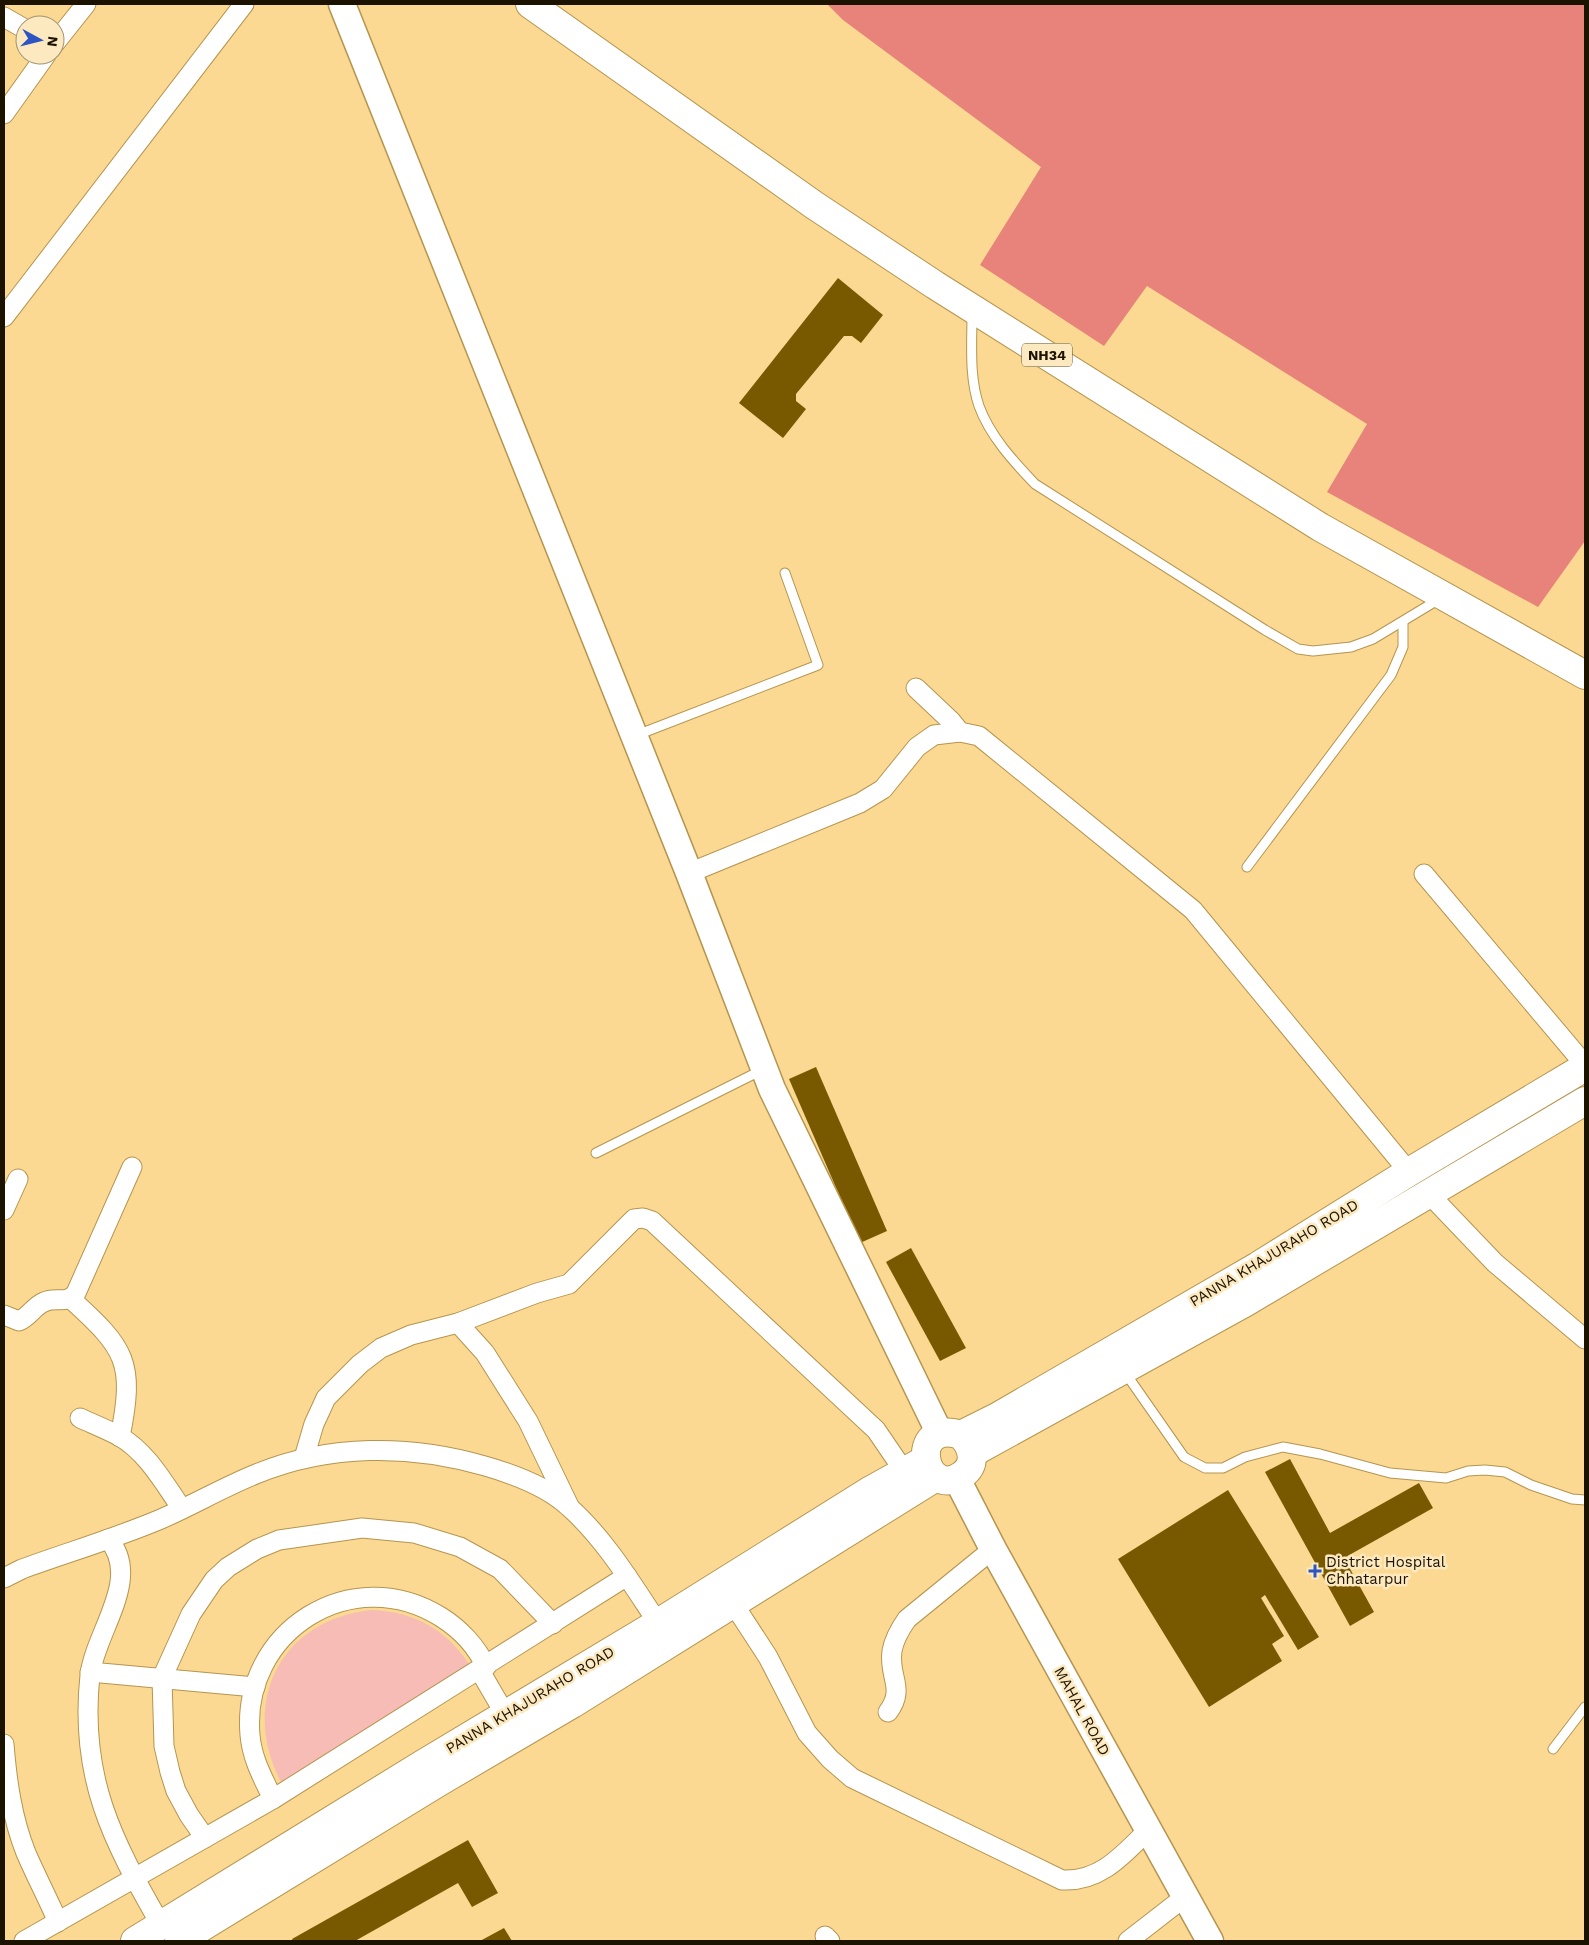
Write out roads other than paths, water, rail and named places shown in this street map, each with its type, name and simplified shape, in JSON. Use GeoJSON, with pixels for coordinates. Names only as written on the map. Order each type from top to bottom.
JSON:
{"type":"FeatureCollection","features":[{"type":"Feature","properties":{"kind":"main road"},"geometry":{"type":"LineString","coordinates":[[342,4],[689,873],[772,1089],[958,1441]]}},
{"type":"Feature","properties":{"kind":"main road","name":"NH34"},"geometry":{"type":"LineString","coordinates":[[530,4],[814,205],[972,308],[1320,527],[1445,595],[1585,675]]}},
{"type":"Feature","properties":{"kind":"main road","name":"PANNA KHAJURAHO ROAD"},"geometry":{"type":"LineString","coordinates":[[958,1441],[1258,1266],[1585,1066]]}},
{"type":"Feature","properties":{"kind":"main road","name":"PANNA KHAJURAHO ROAD"},"geometry":{"type":"LineString","coordinates":[[931,1471],[926,1449],[931,1440],[958,1441],[1124,1371],[1430,1194],[1585,1101]]}},
{"type":"Feature","properties":{"kind":"main road","name":"PANNA KHAJURAHO ROAD"},"geometry":{"type":"LineString","coordinates":[[134,1941],[170,1933],[931,1471],[966,1473],[971,1464],[958,1441]]}},
{"type":"Feature","properties":{"kind":"main road","name":"MAHAL ROAD"},"geometry":{"type":"LineString","coordinates":[[931,1471],[993,1549],[1210,1941]]}},
{"type":"Feature","properties":{"kind":"main road","name":"PANNA KHAJURAHO ROAD"},"geometry":{"type":"LineString","coordinates":[[170,1933],[505,1714],[658,1623],[728,1594]]}},
{"type":"Feature","properties":{"kind":"street"},"geometry":{"type":"LineString","coordinates":[[65,30],[86,4]]}},
{"type":"Feature","properties":{"kind":"street"},"geometry":{"type":"LineString","coordinates":[[4,317],[9,297],[244,4]]}},
{"type":"Feature","properties":{"kind":"street"},"geometry":{"type":"LineString","coordinates":[[4,17],[15,23]]}},
{"type":"Feature","properties":{"kind":"street"},"geometry":{"type":"LineString","coordinates":[[4,114],[39,65]]}},
{"type":"Feature","properties":{"kind":"street"},"geometry":{"type":"LineString","coordinates":[[916,688],[951,720],[960,732]]}},
{"type":"Feature","properties":{"kind":"street"},"geometry":{"type":"LineString","coordinates":[[689,873],[860,803],[883,789],[917,748],[934,735],[960,732],[979,736],[1193,910],[1409,1172]]}},
{"type":"Feature","properties":{"kind":"street"},"geometry":{"type":"LineString","coordinates":[[1424,874],[1585,1066]]}},
{"type":"Feature","properties":{"kind":"street"},"geometry":{"type":"LineString","coordinates":[[4,1316],[19,1321],[26,1318],[42,1303],[51,1299],[63,1301],[70,1299],[76,1293],[132,1167]]}},
{"type":"Feature","properties":{"kind":"street"},"geometry":{"type":"LineString","coordinates":[[4,1210],[18,1179]]}},
{"type":"Feature","properties":{"kind":"street"},"geometry":{"type":"LineString","coordinates":[[1430,1194],[1494,1263],[1582,1330]]}},
{"type":"Feature","properties":{"kind":"street"},"geometry":{"type":"LineString","coordinates":[[304,1458],[314,1424],[326,1398],[360,1364],[381,1348],[411,1335],[458,1323],[537,1293],[569,1284],[634,1220],[643,1218],[652,1221],[876,1430],[931,1471]]}},
{"type":"Feature","properties":{"kind":"street"},"geometry":{"type":"LineString","coordinates":[[70,1299],[106,1331],[118,1347],[125,1367],[127,1387],[126,1406],[120,1437]]}},
{"type":"Feature","properties":{"kind":"street"},"geometry":{"type":"LineString","coordinates":[[458,1323],[485,1353],[528,1421],[569,1506],[627,1576],[658,1623]]}},
{"type":"Feature","properties":{"kind":"street"},"geometry":{"type":"LineString","coordinates":[[80,1418],[120,1437],[151,1465],[182,1509]]}},
{"type":"Feature","properties":{"kind":"street"},"geometry":{"type":"LineString","coordinates":[[4,1578],[22,1569],[108,1539],[182,1509],[258,1473],[304,1458],[327,1454],[374,1450],[424,1452],[466,1460],[520,1476],[569,1506]]}},
{"type":"Feature","properties":{"kind":"street"},"geometry":{"type":"LineString","coordinates":[[205,1838],[189,1815],[176,1791],[170,1772],[164,1746],[162,1678],[191,1614],[214,1580],[228,1567],[257,1549],[279,1540],[362,1528],[414,1532],[460,1547],[500,1569],[553,1624]]}},
{"type":"Feature","properties":{"kind":"street"},"geometry":{"type":"LineString","coordinates":[[108,1539],[116,1548],[121,1561],[121,1578],[90,1672],[88,1704],[89,1744],[95,1784],[110,1830],[134,1878],[170,1933]]}},
{"type":"Feature","properties":{"kind":"street"},"geometry":{"type":"LineString","coordinates":[[888,1712],[896,1701],[898,1686],[893,1672],[892,1652],[898,1631],[907,1619],[993,1549]]}},
{"type":"Feature","properties":{"kind":"street"},"geometry":{"type":"LineString","coordinates":[[24,1941],[273,1799],[483,1669],[627,1576]]}},
{"type":"Feature","properties":{"kind":"street"},"geometry":{"type":"LineString","coordinates":[[728,1594],[768,1657],[807,1733],[830,1759],[852,1778],[1062,1880],[1078,1880],[1092,1876],[1121,1857],[1148,1830]]}},
{"type":"Feature","properties":{"kind":"street"},"geometry":{"type":"LineString","coordinates":[[273,1799],[260,1774],[250,1737],[249,1718],[255,1687],[264,1664],[274,1648],[301,1621],[333,1604],[367,1597],[401,1600],[433,1612],[461,1632],[473,1645],[505,1714]]}},
{"type":"Feature","properties":{"kind":"street"},"geometry":{"type":"LineString","coordinates":[[90,1672],[255,1687]]}},
{"type":"Feature","properties":{"kind":"street"},"geometry":{"type":"LineString","coordinates":[[4,1744],[7,1783],[17,1822],[26,1851],[58,1922]]}},
{"type":"Feature","properties":{"kind":"street"},"geometry":{"type":"LineString","coordinates":[[1128,1941],[1186,1896]]}},
{"type":"Feature","properties":{"kind":"lane"},"geometry":{"type":"LineString","coordinates":[[972,308],[972,362],[979,405],[994,434],[1010,458],[1035,484],[1298,649],[1313,651],[1351,647],[1374,639],[1445,595]]}},
{"type":"Feature","properties":{"kind":"lane"},"geometry":{"type":"LineString","coordinates":[[634,736],[818,665],[784,573]]}},
{"type":"Feature","properties":{"kind":"lane"},"geometry":{"type":"LineString","coordinates":[[1247,867],[1391,675],[1402,647],[1403,622]]}},
{"type":"Feature","properties":{"kind":"lane"},"geometry":{"type":"LineString","coordinates":[[596,1153],[764,1068]]}},
{"type":"Feature","properties":{"kind":"lane"},"geometry":{"type":"LineString","coordinates":[[1124,1371],[1184,1457],[1205,1468],[1223,1468],[1245,1457],[1283,1447],[1320,1454],[1390,1473],[1446,1478],[1468,1471],[1506,1472],[1531,1485],[1572,1500],[1585,1500]]}},
{"type":"Feature","properties":{"kind":"lane"},"geometry":{"type":"LineString","coordinates":[[1553,1749],[1585,1707]]}},
{"type":"Feature","properties":{"kind":"place","name":"District Hospital Chhatarpur"},"geometry":{"type":"Point","coordinates":[1315,1571]}}]}
